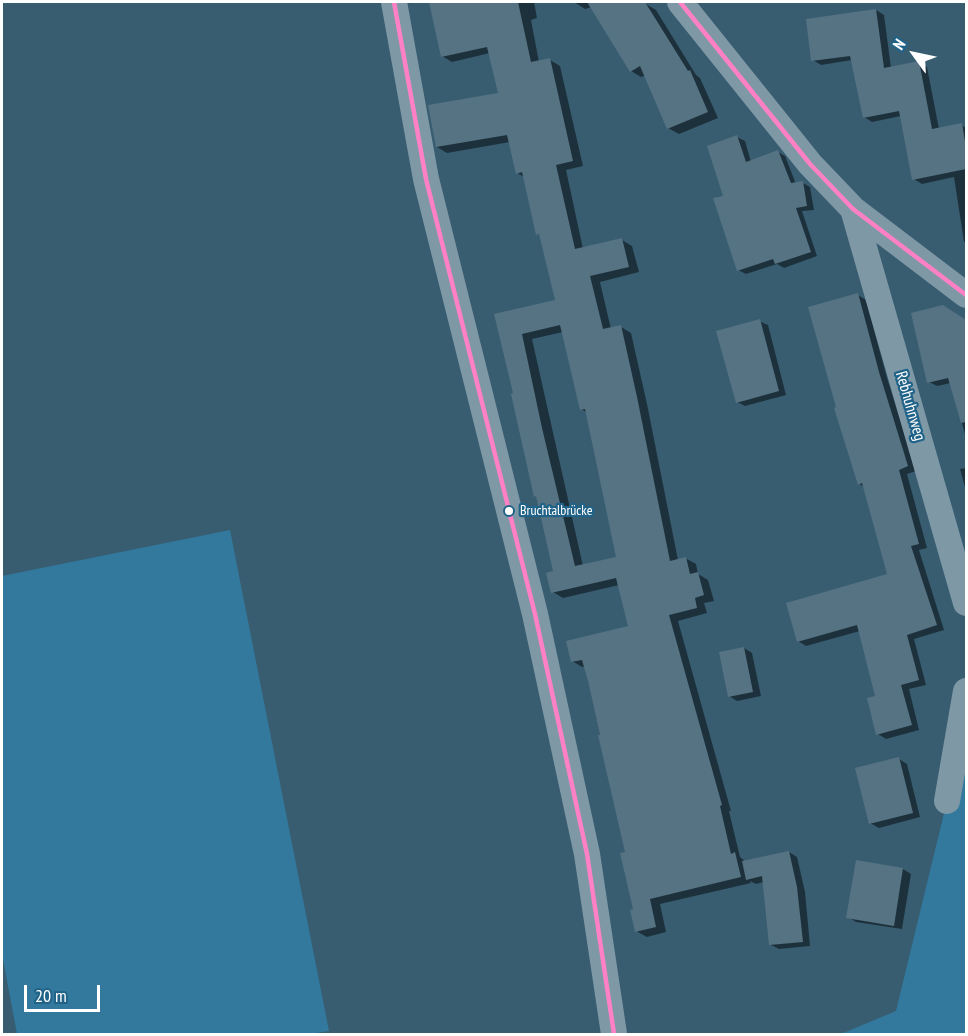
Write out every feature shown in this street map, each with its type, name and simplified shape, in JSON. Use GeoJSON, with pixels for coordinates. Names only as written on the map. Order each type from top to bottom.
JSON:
{"type":"FeatureCollection","features":[{"type":"Feature","properties":{"kind":"street"},"geometry":{"type":"LineString","coordinates":[[394,2],[426,179],[535,614],[587,854],[614,1035]]}},
{"type":"Feature","properties":{"kind":"street"},"geometry":{"type":"LineString","coordinates":[[680,2],[810,164],[853,209],[966,295]]}},
{"type":"Feature","properties":{"kind":"street","name":"Rebhuhnweg"},"geometry":{"type":"LineString","coordinates":[[853,209],[966,603]]}},
{"type":"Feature","properties":{"kind":"street"},"geometry":{"type":"LineString","coordinates":[[947,801],[966,691]]}},
{"type":"Feature","properties":{"kind":"shaded area"},"geometry":{"type":"Polygon","coordinates":[[[230,530],[329,1031],[310,1034],[17,1034],[2,954],[2,576],[230,530]]]}},
{"type":"Feature","properties":{"kind":"shaded area"},"geometry":{"type":"Polygon","coordinates":[[[966,691],[966,1034],[841,1034],[896,1011],[947,801],[966,691]]]}},
{"type":"Feature","properties":{"kind":"building"},"geometry":{"type":"Polygon","coordinates":[[[429,2],[518,2],[531,62],[550,58],[573,161],[556,165],[575,249],[622,238],[629,267],[590,276],[603,329],[621,325],[670,561],[686,557],[690,574],[698,572],[704,595],[695,598],[697,608],[669,615],[722,805],[720,806],[731,854],[735,852],[741,877],[650,899],[656,927],[635,932],[630,910],[633,909],[620,853],[625,852],[588,681],[582,660],[571,662],[566,641],[628,626],[616,578],[551,593],[546,573],[553,571],[536,496],[534,497],[494,314],[555,300],[539,234],[536,235],[522,172],[516,174],[507,135],[436,147],[428,105],[498,93],[487,47],[441,57],[429,2]],[[560,325],[522,334],[575,566],[616,557],[585,409],[580,410],[560,325]]]}},
{"type":"Feature","properties":{"kind":"building"},"geometry":{"type":"Polygon","coordinates":[[[587,2],[645,2],[688,71],[690,70],[708,112],[667,129],[640,66],[630,72],[587,2]]]}},
{"type":"Feature","properties":{"kind":"building"},"geometry":{"type":"Polygon","coordinates":[[[876,9],[884,68],[919,61],[932,129],[962,123],[966,148],[966,169],[912,180],[899,111],[863,118],[850,56],[811,61],[806,19],[876,9]]]}},
{"type":"Feature","properties":{"kind":"building"},"geometry":{"type":"Polygon","coordinates":[[[737,135],[746,162],[778,150],[791,183],[803,181],[807,206],[796,208],[811,252],[775,264],[773,259],[737,271],[713,198],[723,196],[707,146],[737,135]]]}},
{"type":"Feature","properties":{"kind":"building"},"geometry":{"type":"Polygon","coordinates":[[[858,293],[908,466],[899,470],[919,544],[911,546],[937,625],[907,635],[919,680],[901,685],[912,725],[876,735],[867,698],[875,696],[857,625],[797,642],[786,603],[887,574],[862,483],[858,485],[834,408],[836,407],[808,307],[858,293]]]}},
{"type":"Feature","properties":{"kind":"building"},"geometry":{"type":"Polygon","coordinates":[[[943,305],[966,320],[966,422],[961,423],[948,378],[927,383],[911,313],[943,305]]]}},
{"type":"Feature","properties":{"kind":"building"},"geometry":{"type":"Polygon","coordinates":[[[760,319],[779,391],[736,403],[716,331],[760,319]]]}},
{"type":"Feature","properties":{"kind":"building"},"geometry":{"type":"Polygon","coordinates":[[[744,647],[753,692],[728,697],[719,652],[744,647]]]}},
{"type":"Feature","properties":{"kind":"building"},"geometry":{"type":"Polygon","coordinates":[[[899,757],[913,813],[869,824],[855,768],[899,757]]]}},
{"type":"Feature","properties":{"kind":"building"},"geometry":{"type":"Polygon","coordinates":[[[789,851],[797,887],[803,942],[769,945],[762,876],[746,880],[742,861],[789,851]]]}},
{"type":"Feature","properties":{"kind":"building"},"geometry":{"type":"Polygon","coordinates":[[[856,860],[903,868],[894,926],[846,918],[856,860]]]}},
{"type":"Feature","properties":{"kind":"transit line"},"geometry":{"type":"LineString","coordinates":[[394,2],[426,179],[535,614],[587,854],[614,1034]]}},
{"type":"Feature","properties":{"kind":"transit line"},"geometry":{"type":"LineString","coordinates":[[680,2],[810,164],[853,209],[966,295]]}},
{"type":"Feature","properties":{"kind":"place","name":"Bruchtalbrücke"},"geometry":{"type":"Point","coordinates":[509,511]}}]}
